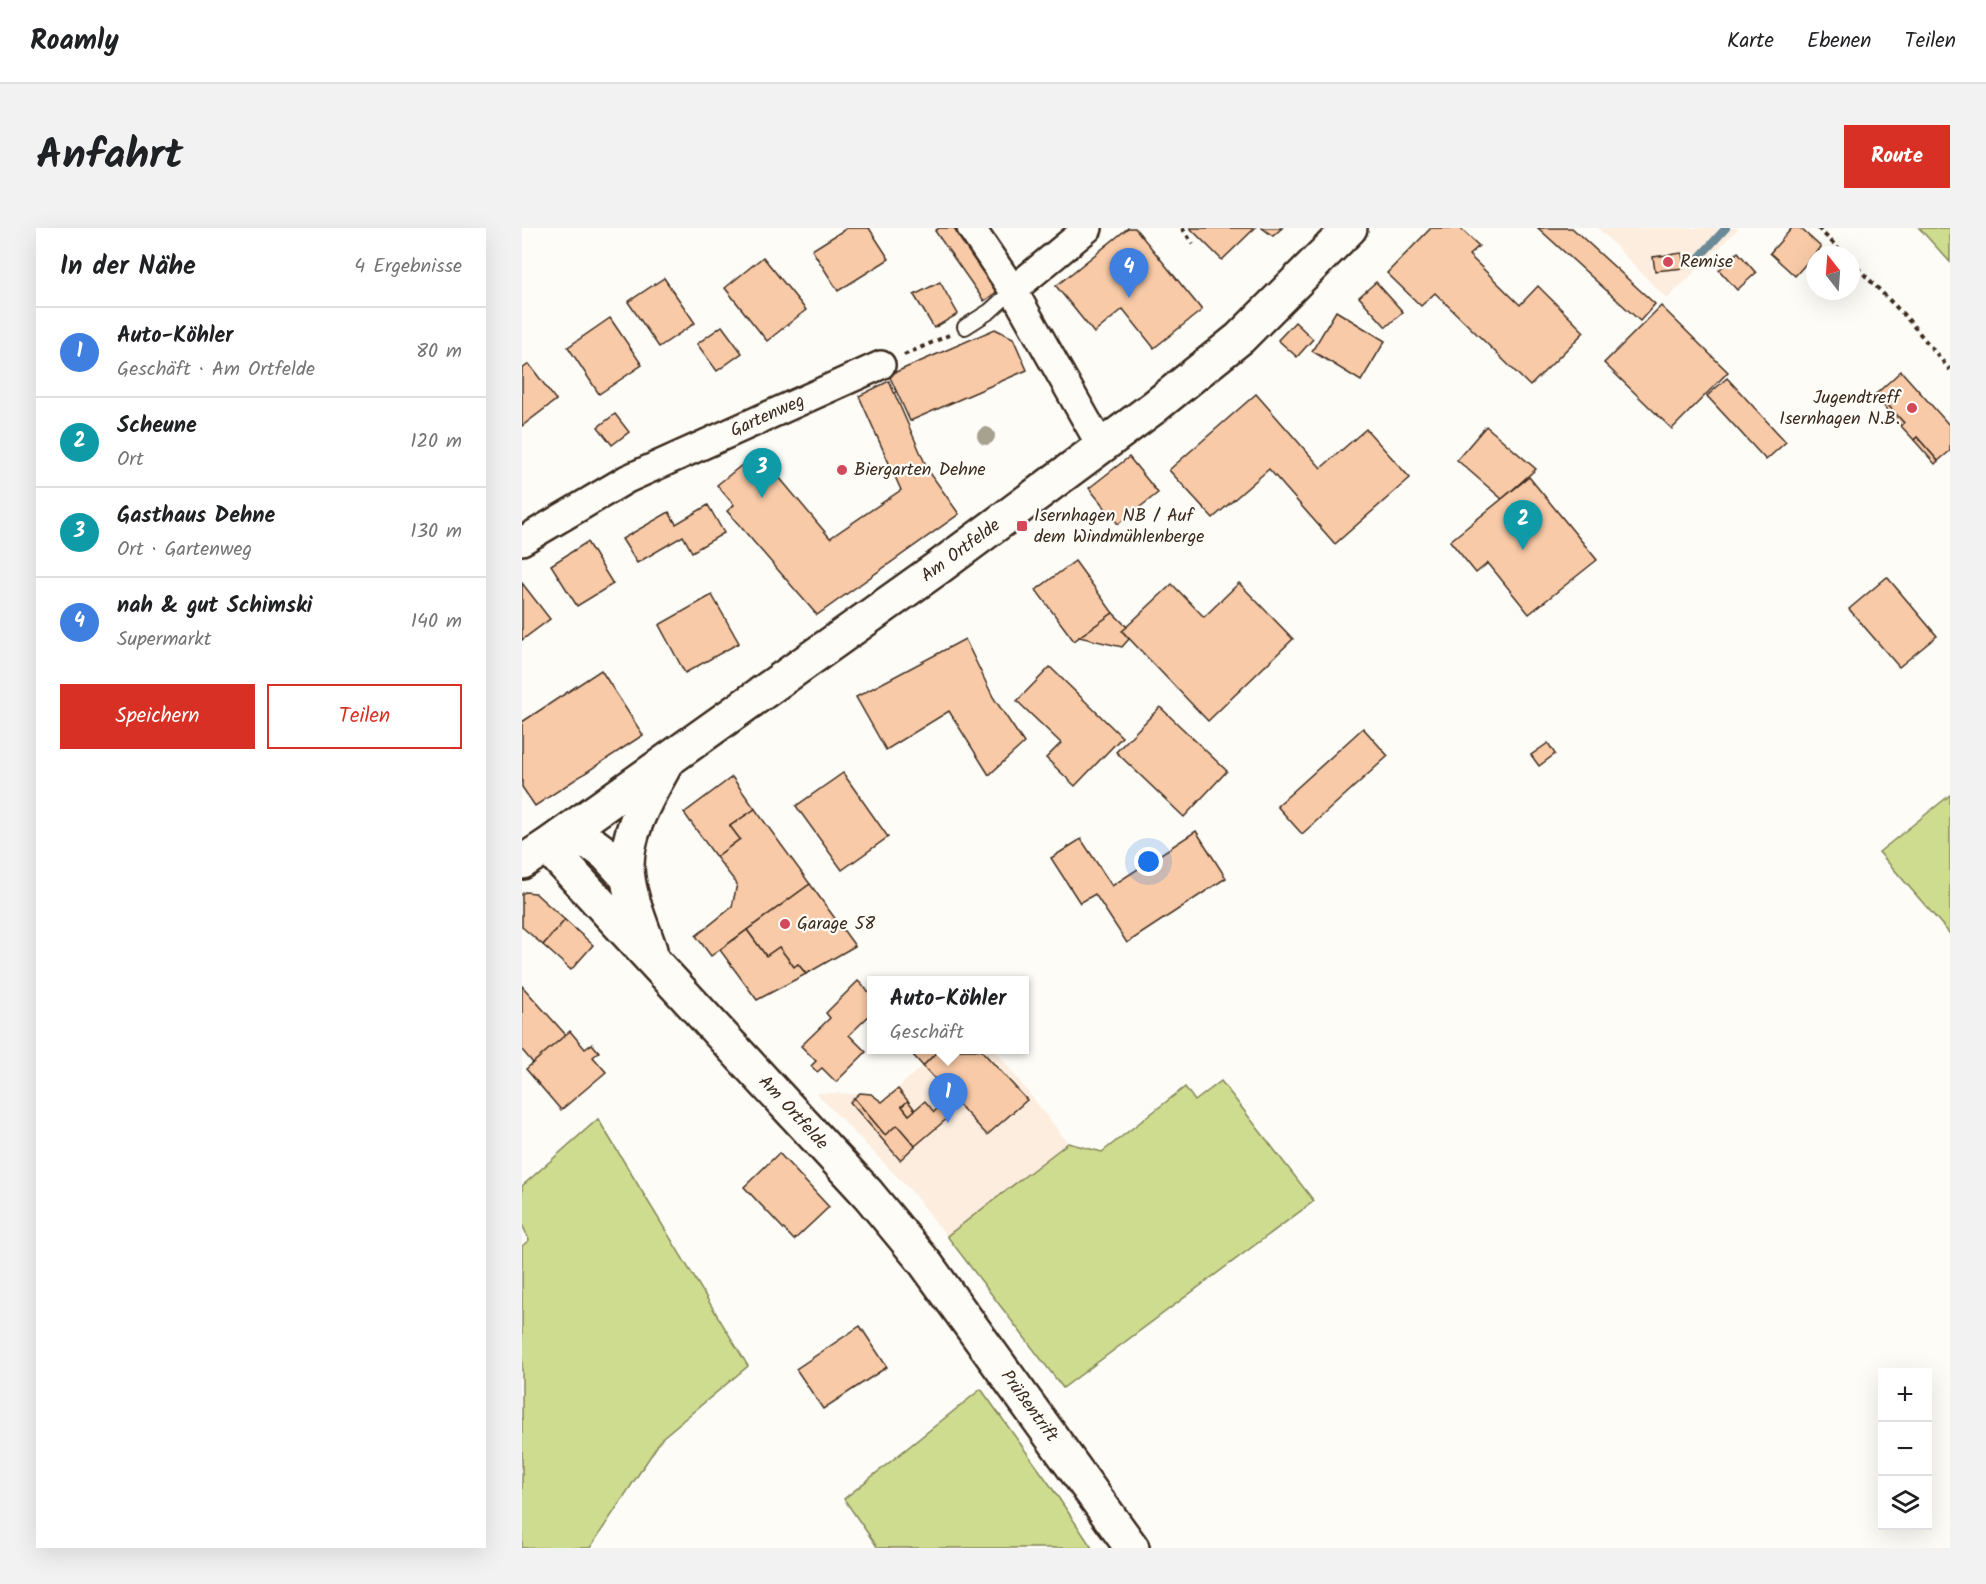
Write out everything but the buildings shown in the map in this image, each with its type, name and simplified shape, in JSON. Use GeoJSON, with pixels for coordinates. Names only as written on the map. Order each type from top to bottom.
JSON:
{"type":"FeatureCollection","features":[{"type":"Feature","properties":{"kind":"main road","name":"Am Ortfelde"},"geometry":{"type":"LineString","coordinates":[[544,848],[939,567],[1153,408],[1240,338],[1350,228]]}},
{"type":"Feature","properties":{"kind":"main road","name":"Am Ortfelde"},"geometry":{"type":"LineString","coordinates":[[656,965],[634,905],[627,877],[632,837],[646,800],[666,763]]}},
{"type":"Feature","properties":{"kind":"main road","name":"Am Ortfelde"},"geometry":{"type":"LineString","coordinates":[[544,848],[594,845],[606,854],[627,877]]}},
{"type":"Feature","properties":{"kind":"main road","name":"Am Ortfelde"},"geometry":{"type":"LineString","coordinates":[[544,848],[868,1194],[926,1264]]}},
{"type":"Feature","properties":{"kind":"main road","name":"Prüßentrift"},"geometry":{"type":"LineString","coordinates":[[926,1264],[1132,1548]]}},
{"type":"Feature","properties":{"kind":"street"},"geometry":{"type":"LineString","coordinates":[[971,228],[1013,290],[1101,446]]}},
{"type":"Feature","properties":{"kind":"street"},"geometry":{"type":"LineString","coordinates":[[1013,290],[1088,228]]}},
{"type":"Feature","properties":{"kind":"street","name":"Gartenweg"},"geometry":{"type":"LineString","coordinates":[[522,541],[627,479],[881,365]]}},
{"type":"Feature","properties":{"kind":"lane"},"geometry":{"type":"LineString","coordinates":[[964,327],[990,311],[1013,290]]}},
{"type":"Feature","properties":{"kind":"path"},"geometry":{"type":"LineString","coordinates":[[1182,228],[1193,244]]}},
{"type":"Feature","properties":{"kind":"path"},"geometry":{"type":"LineString","coordinates":[[1818,228],[1836,246]]}},
{"type":"Feature","properties":{"kind":"path"},"geometry":{"type":"LineString","coordinates":[[1860,270],[1906,317],[1950,370]]}},
{"type":"Feature","properties":{"kind":"path"},"geometry":{"type":"LineString","coordinates":[[881,365],[964,327]]}},
{"type":"Feature","properties":{"kind":"shaded area"},"geometry":{"type":"Polygon","coordinates":[[[1598,228],[1739,228],[1667,299],[1598,228]]]}},
{"type":"Feature","properties":{"kind":"shaded area"},"geometry":{"type":"Polygon","coordinates":[[[936,1054],[998,1054],[1068,1143],[947,1236],[912,1192],[816,1093],[871,1094],[882,1102],[936,1054]]]}},
{"type":"Feature","properties":{"kind":"green space"},"geometry":{"type":"Polygon","coordinates":[[[1919,228],[1950,228],[1950,262],[1919,228]]]}},
{"type":"Feature","properties":{"kind":"green space"},"geometry":{"type":"Polygon","coordinates":[[[1950,795],[1950,934],[1879,852],[1950,795]]]}},
{"type":"Feature","properties":{"kind":"green space"},"geometry":{"type":"Polygon","coordinates":[[[1221,1081],[1314,1201],[1063,1388],[947,1236],[1068,1143],[1102,1152],[1185,1087],[1195,1101],[1221,1081]]]}},
{"type":"Feature","properties":{"kind":"green space"},"geometry":{"type":"Polygon","coordinates":[[[598,1119],[748,1366],[663,1437],[590,1548],[522,1548],[522,1246],[529,1240],[522,1224],[522,1186],[598,1119]]]}},
{"type":"Feature","properties":{"kind":"green space"},"geometry":{"type":"Polygon","coordinates":[[[981,1389],[1092,1548],[878,1548],[844,1499],[981,1389]]]}},
{"type":"Feature","properties":{"kind":"waterway"},"geometry":{"type":"LineString","coordinates":[[1695,262],[1726,228]]}},
{"type":"Feature","properties":{"kind":"place","name":"Remise"},"geometry":{"type":"Point","coordinates":[1668,262]}},
{"type":"Feature","properties":{"kind":"place","name":"nah & gut Schimski"},"geometry":{"type":"Point","coordinates":[1129,298]}},
{"type":"Feature","properties":{"kind":"place","name":"Jugendtreff Isernhagen N.B."},"geometry":{"type":"Point","coordinates":[1912,408]}},
{"type":"Feature","properties":{"kind":"place","name":"Biergarten Dehne"},"geometry":{"type":"Point","coordinates":[842,470]}},
{"type":"Feature","properties":{"kind":"place","name":"Gasthaus Dehne"},"geometry":{"type":"Point","coordinates":[762,498]}},
{"type":"Feature","properties":{"kind":"place","name":"Isernhagen NB / Auf dem Windmühlenberge"},"geometry":{"type":"Point","coordinates":[1022,526]}},
{"type":"Feature","properties":{"kind":"place","name":"Scheune"},"geometry":{"type":"Point","coordinates":[1523,550]}},
{"type":"Feature","properties":{"kind":"place","name":"Garage 58"},"geometry":{"type":"Point","coordinates":[785,924]}},
{"type":"Feature","properties":{"kind":"place","name":"Auto-Köhler"},"geometry":{"type":"Point","coordinates":[948,1123]}}]}
